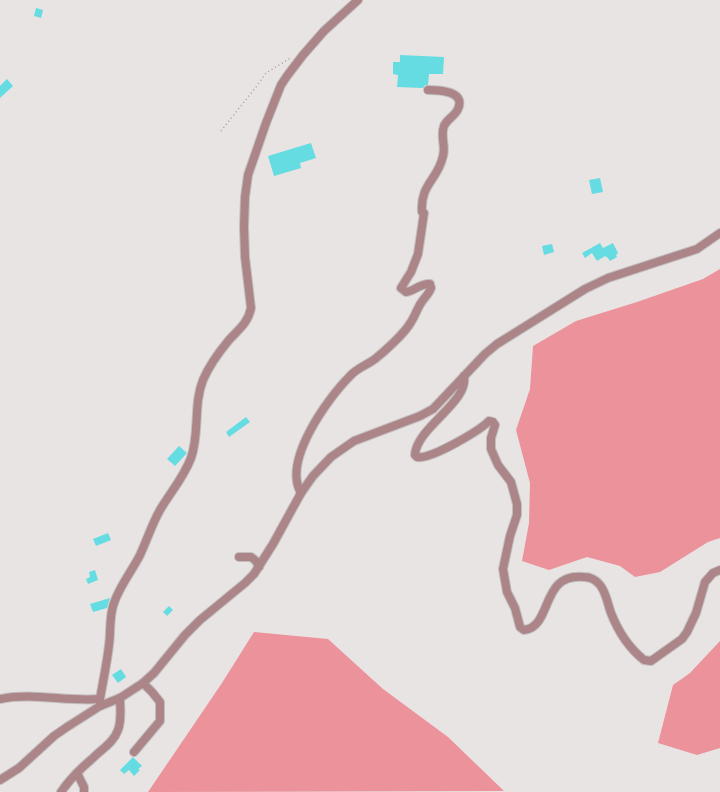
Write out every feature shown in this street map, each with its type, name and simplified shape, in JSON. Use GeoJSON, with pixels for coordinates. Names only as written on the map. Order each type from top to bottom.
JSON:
{"type":"FeatureCollection","features":[{"type":"Feature","properties":{"kind":"street"},"geometry":{"type":"LineString","coordinates":[[0,780],[19,768],[54,736],[100,702],[109,646],[111,612],[114,603],[119,591],[140,554],[160,510],[187,468],[195,440],[197,408],[203,381],[217,355],[246,322],[249,316],[251,308],[246,273],[244,227],[245,197],[248,175],[266,123],[287,76],[303,55],[324,32],[358,0]]}},
{"type":"Feature","properties":{"kind":"street"},"geometry":{"type":"LineString","coordinates":[[301,493],[298,488],[296,474],[299,457],[309,432],[324,407],[350,375],[388,348],[410,324],[431,288],[430,284],[424,284],[409,292],[404,292],[401,288],[411,272],[418,254],[424,213],[422,212],[423,196],[439,169],[444,154],[442,138],[444,127],[456,112],[459,105],[458,100],[451,92],[428,90]]}},
{"type":"Feature","properties":{"kind":"street"},"geometry":{"type":"LineString","coordinates":[[0,700],[19,697],[88,700],[100,702],[120,698],[143,683],[159,668],[185,635],[205,616],[245,583],[259,567],[301,493],[322,466],[342,448],[354,441],[420,416],[433,409],[485,354],[501,341],[585,289],[608,278],[697,249],[720,233]]}},
{"type":"Feature","properties":{"kind":"street"},"geometry":{"type":"LineString","coordinates":[[464,376],[465,382],[459,395],[426,433],[415,451],[415,455],[423,458],[452,445],[483,427],[489,421],[495,424],[491,438],[491,449],[498,465],[511,482],[517,504],[517,514],[510,536],[503,569],[507,592],[515,608],[520,628],[530,630],[536,625],[555,588],[562,582],[570,578],[580,576],[588,577],[600,585],[614,622],[628,644],[644,660],[651,660],[682,639],[696,613],[705,582],[713,573],[720,570]]}},
{"type":"Feature","properties":{"kind":"street"},"geometry":{"type":"LineString","coordinates":[[239,556],[251,557],[256,561],[259,567]]}},
{"type":"Feature","properties":{"kind":"street"},"geometry":{"type":"LineString","coordinates":[[134,752],[160,721],[160,702],[143,683]]}},
{"type":"Feature","properties":{"kind":"street"},"geometry":{"type":"LineString","coordinates":[[60,792],[77,773],[111,742],[118,730],[120,718],[120,698]]}},
{"type":"Feature","properties":{"kind":"street"},"geometry":{"type":"LineString","coordinates":[[77,773],[84,787],[84,792]]}},
{"type":"Feature","properties":{"kind":"path"},"geometry":{"type":"LineString","coordinates":[[221,131],[256,88],[266,73],[296,55],[303,55]]}},
{"type":"Feature","properties":{"kind":"shaded area"},"geometry":{"type":"Polygon","coordinates":[[[720,269],[720,538],[708,542],[660,572],[635,577],[620,566],[587,557],[549,570],[522,561],[529,523],[530,483],[516,430],[530,389],[533,346],[576,321],[703,279],[720,269]]]}},
{"type":"Feature","properties":{"kind":"shaded area"},"geometry":{"type":"Polygon","coordinates":[[[254,632],[328,639],[383,689],[448,737],[504,791],[148,792],[222,683],[254,632]]]}},
{"type":"Feature","properties":{"kind":"shaded area"},"geometry":{"type":"Polygon","coordinates":[[[720,641],[720,748],[697,755],[658,743],[673,685],[690,673],[720,641]]]}},
{"type":"Feature","properties":{"kind":"building"},"geometry":{"type":"Polygon","coordinates":[[[36,8],[43,10],[41,18],[34,16],[36,8]]]}},
{"type":"Feature","properties":{"kind":"building"},"geometry":{"type":"Polygon","coordinates":[[[400,55],[444,57],[443,74],[429,74],[428,85],[425,85],[423,88],[397,87],[398,75],[393,74],[393,62],[400,62],[400,55]]]}},
{"type":"Feature","properties":{"kind":"building"},"geometry":{"type":"Polygon","coordinates":[[[7,79],[13,86],[0,98],[0,86],[7,79]]]}},
{"type":"Feature","properties":{"kind":"building"},"geometry":{"type":"Polygon","coordinates":[[[311,143],[316,158],[300,163],[301,168],[274,176],[268,156],[311,143]]]}},
{"type":"Feature","properties":{"kind":"building"},"geometry":{"type":"Polygon","coordinates":[[[600,178],[603,192],[592,194],[589,180],[600,178]]]}},
{"type":"Feature","properties":{"kind":"building"},"geometry":{"type":"Polygon","coordinates":[[[600,243],[603,248],[613,243],[618,253],[616,255],[617,257],[610,261],[605,256],[597,261],[592,253],[585,258],[582,253],[600,243]]]}},
{"type":"Feature","properties":{"kind":"building"},"geometry":{"type":"Polygon","coordinates":[[[552,244],[554,252],[544,255],[542,246],[552,244]]]}},
{"type":"Feature","properties":{"kind":"building"},"geometry":{"type":"Polygon","coordinates":[[[246,417],[250,422],[229,437],[226,432],[246,417]]]}},
{"type":"Feature","properties":{"kind":"building"},"geometry":{"type":"Polygon","coordinates":[[[179,446],[187,453],[175,466],[167,459],[179,446]]]}},
{"type":"Feature","properties":{"kind":"building"},"geometry":{"type":"Polygon","coordinates":[[[108,533],[111,540],[96,546],[93,539],[108,533]]]}},
{"type":"Feature","properties":{"kind":"building"},"geometry":{"type":"Polygon","coordinates":[[[95,570],[98,580],[88,584],[86,579],[90,577],[89,572],[95,570]]]}},
{"type":"Feature","properties":{"kind":"building"},"geometry":{"type":"Polygon","coordinates":[[[110,598],[107,608],[93,612],[90,604],[110,598]]]}},
{"type":"Feature","properties":{"kind":"building"},"geometry":{"type":"Polygon","coordinates":[[[169,606],[173,610],[167,616],[163,612],[169,606]]]}},
{"type":"Feature","properties":{"kind":"building"},"geometry":{"type":"Polygon","coordinates":[[[121,669],[126,677],[118,683],[112,675],[121,669]]]}},
{"type":"Feature","properties":{"kind":"building"},"geometry":{"type":"Polygon","coordinates":[[[133,757],[142,766],[138,769],[140,770],[134,776],[129,770],[124,774],[120,770],[133,757]]]}}]}
